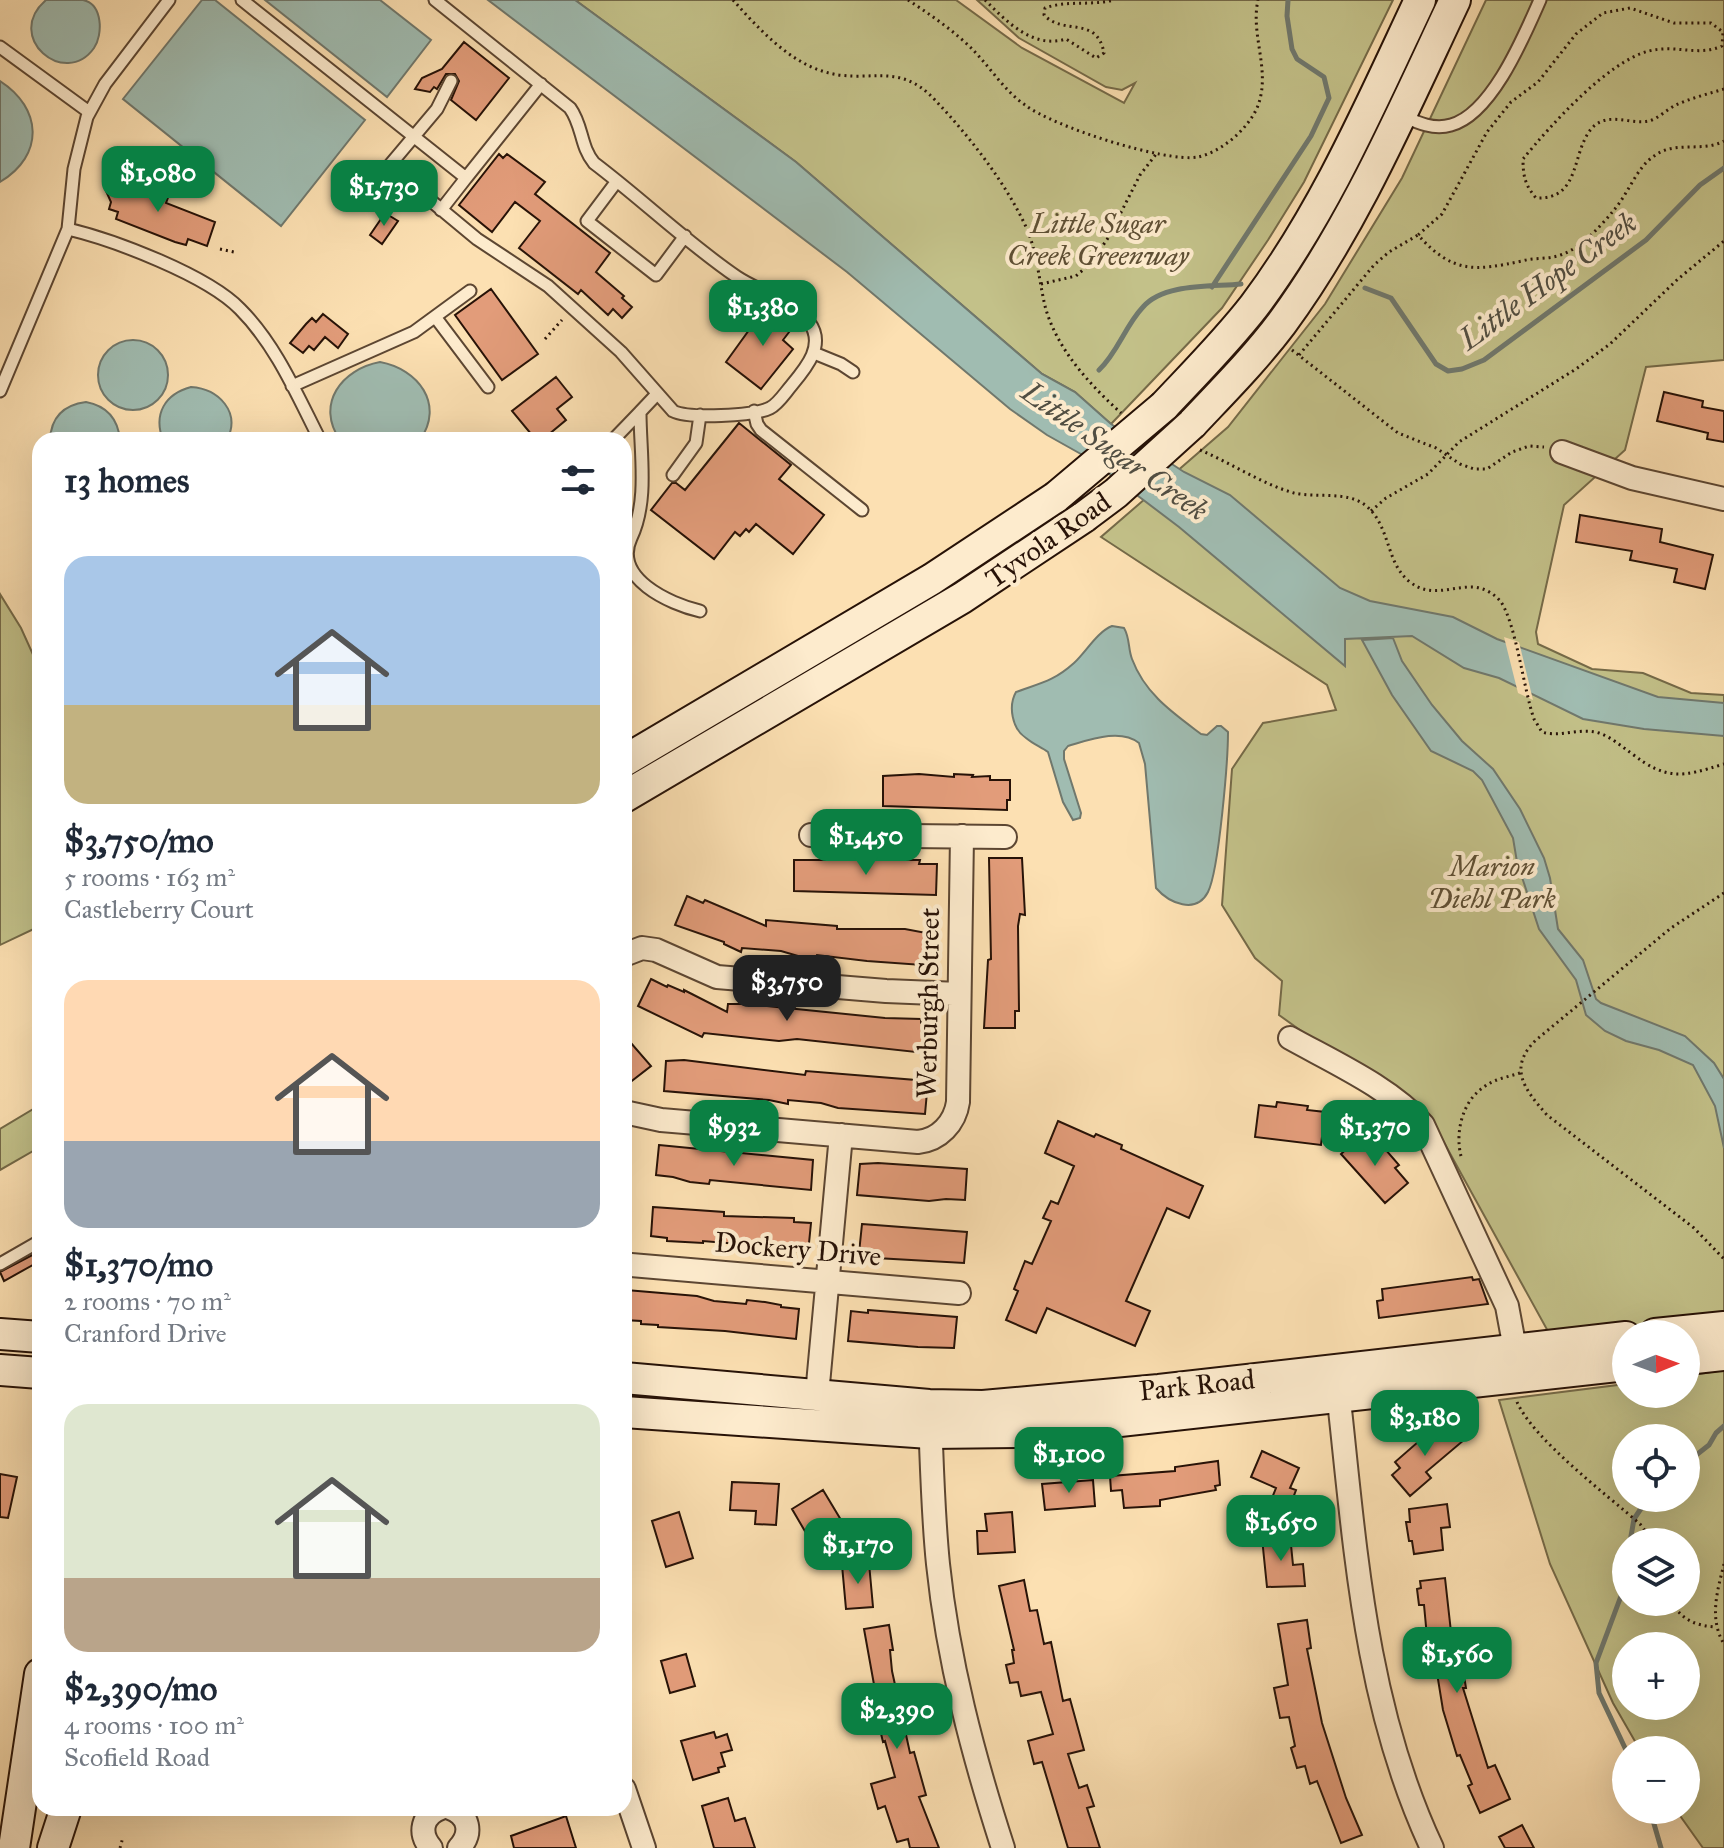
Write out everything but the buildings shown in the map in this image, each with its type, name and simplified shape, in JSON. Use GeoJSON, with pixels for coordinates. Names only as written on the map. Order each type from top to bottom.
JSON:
{"type":"FeatureCollection","features":[{"type":"Feature","properties":{"kind":"main road","name":"Tyvola Road"},"geometry":{"type":"LineString","coordinates":[[632,756],[932,579],[1056,497],[1164,406],[1221,347],[1293,248],[1339,168],[1420,0]]}},
{"type":"Feature","properties":{"kind":"main road","name":"Tyvola Road"},"geometry":{"type":"LineString","coordinates":[[632,792],[962,598],[1084,517],[1135,477],[1192,424],[1245,368],[1281,324],[1313,277],[1354,208],[1455,0]]}},
{"type":"Feature","properties":{"kind":"main road"},"geometry":{"type":"LineString","coordinates":[[1700,1329],[1724,1327]]}},
{"type":"Feature","properties":{"kind":"main road"},"geometry":{"type":"LineString","coordinates":[[0,1334],[32,1336]]}},
{"type":"Feature","properties":{"kind":"main road","name":"Park Road"},"geometry":{"type":"LineString","coordinates":[[632,1412],[930,1419],[1056,1429],[1337,1384],[1515,1349],[1612,1339]]}},
{"type":"Feature","properties":{"kind":"main road"},"geometry":{"type":"LineString","coordinates":[[1700,1358],[1724,1355]]}},
{"type":"Feature","properties":{"kind":"main road","name":"Park Road"},"geometry":{"type":"LineString","coordinates":[[1337,1384],[1612,1366]]}},
{"type":"Feature","properties":{"kind":"main road"},"geometry":{"type":"LineString","coordinates":[[0,1370],[32,1372]]}},
{"type":"Feature","properties":{"kind":"main road","name":"Park Road"},"geometry":{"type":"LineString","coordinates":[[632,1379],[817,1395],[930,1419]]}},
{"type":"Feature","properties":{"kind":"main road"},"geometry":{"type":"LineString","coordinates":[[14,1848],[32,1728]]}},
{"type":"Feature","properties":{"kind":"main road"},"geometry":{"type":"LineString","coordinates":[[47,1848],[52,1816]]}},
{"type":"Feature","properties":{"kind":"main road"},"geometry":{"type":"LineString","coordinates":[[53,1848],[63,1816]]}},
{"type":"Feature","properties":{"kind":"street"},"geometry":{"type":"LineString","coordinates":[[1562,452],[1632,478],[1724,499]]}},
{"type":"Feature","properties":{"kind":"street"},"geometry":{"type":"LineString","coordinates":[[811,835],[1005,837]]}},
{"type":"Feature","properties":{"kind":"street","name":"Werburgh Street"},"geometry":{"type":"LineString","coordinates":[[632,1114],[661,1120],[841,1135],[924,1141],[936,1136],[950,1123],[958,1102],[962,836]]}},
{"type":"Feature","properties":{"kind":"street"},"geometry":{"type":"LineString","coordinates":[[632,952],[642,948],[656,950],[717,977],[959,994]]}},
{"type":"Feature","properties":{"kind":"street"},"geometry":{"type":"LineString","coordinates":[[1290,1038],[1367,1081],[1413,1114],[1423,1125],[1507,1306],[1515,1349]]}},
{"type":"Feature","properties":{"kind":"street"},"geometry":{"type":"LineString","coordinates":[[817,1395],[841,1135]]}},
{"type":"Feature","properties":{"kind":"street","name":"Dockery Drive"},"geometry":{"type":"LineString","coordinates":[[632,1265],[959,1293]]}},
{"type":"Feature","properties":{"kind":"street"},"geometry":{"type":"LineString","coordinates":[[1337,1384],[1358,1576],[1371,1659],[1396,1759],[1432,1848]]}},
{"type":"Feature","properties":{"kind":"street"},"geometry":{"type":"LineString","coordinates":[[930,1419],[938,1565],[947,1628],[970,1740],[1003,1848]]}},
{"type":"Feature","properties":{"kind":"street"},"geometry":{"type":"LineString","coordinates":[[632,1813],[644,1848]]}},
{"type":"Feature","properties":{"kind":"street"},"geometry":{"type":"LineString","coordinates":[[428,1816],[423,1834],[431,1848]]}},
{"type":"Feature","properties":{"kind":"street"},"geometry":{"type":"LineString","coordinates":[[459,1848],[468,1832],[464,1816]]}},
{"type":"Feature","properties":{"kind":"lane"},"geometry":{"type":"LineString","coordinates":[[0,391],[6,359],[68,229],[78,147],[89,112],[105,84],[169,0]]}},
{"type":"Feature","properties":{"kind":"lane"},"geometry":{"type":"LineString","coordinates":[[242,0],[466,178]]}},
{"type":"Feature","properties":{"kind":"lane"},"geometry":{"type":"LineString","coordinates":[[435,0],[575,115],[588,156],[617,181],[736,276],[799,311],[815,332],[814,353],[776,404],[754,411],[678,414],[621,352],[548,286],[487,247],[389,166],[441,102],[451,81]]}},
{"type":"Feature","properties":{"kind":"lane"},"geometry":{"type":"LineString","coordinates":[[1400,115],[1425,125],[1441,126],[1457,123],[1476,110],[1507,64],[1540,0]]}},
{"type":"Feature","properties":{"kind":"lane"},"geometry":{"type":"LineString","coordinates":[[0,47],[89,112]]}},
{"type":"Feature","properties":{"kind":"lane"},"geometry":{"type":"LineString","coordinates":[[441,210],[541,84]]}},
{"type":"Feature","properties":{"kind":"lane"},"geometry":{"type":"LineString","coordinates":[[617,181],[587,221],[656,275],[685,236]]}},
{"type":"Feature","properties":{"kind":"lane"},"geometry":{"type":"LineString","coordinates":[[68,229],[176,269],[219,292],[241,310],[258,331],[292,386],[316,432]]}},
{"type":"Feature","properties":{"kind":"lane"},"geometry":{"type":"LineString","coordinates":[[292,386],[414,332],[470,291]]}},
{"type":"Feature","properties":{"kind":"lane"},"geometry":{"type":"LineString","coordinates":[[436,318],[488,387]]}},
{"type":"Feature","properties":{"kind":"lane"},"geometry":{"type":"LineString","coordinates":[[814,353],[853,372]]}},
{"type":"Feature","properties":{"kind":"lane"},"geometry":{"type":"LineString","coordinates":[[621,432],[657,394]]}},
{"type":"Feature","properties":{"kind":"lane"},"geometry":{"type":"LineString","coordinates":[[754,411],[761,430],[862,510]]}},
{"type":"Feature","properties":{"kind":"lane"},"geometry":{"type":"LineString","coordinates":[[632,528],[639,516],[641,500],[640,412]]}},
{"type":"Feature","properties":{"kind":"lane"},"geometry":{"type":"LineString","coordinates":[[673,475],[696,443],[700,415]]}},
{"type":"Feature","properties":{"kind":"lane"},"geometry":{"type":"LineString","coordinates":[[632,568],[643,583],[666,599],[700,611]]}},
{"type":"Feature","properties":{"kind":"lane"},"geometry":{"type":"LineString","coordinates":[[0,1264],[32,1246]]}},
{"type":"Feature","properties":{"kind":"path"},"geometry":{"type":"LineString","coordinates":[[733,0],[771,38],[809,66],[848,77],[898,76],[927,92],[981,157],[1015,207],[1033,246],[1049,321],[1061,345]]}},
{"type":"Feature","properties":{"kind":"path"},"geometry":{"type":"LineString","coordinates":[[908,0],[961,40],[1014,96],[1035,112],[1072,130],[1186,158],[1207,154],[1241,131],[1253,115],[1261,96],[1263,77],[1257,29],[1258,0]]}},
{"type":"Feature","properties":{"kind":"path"},"geometry":{"type":"LineString","coordinates":[[985,0],[1019,30],[1036,40],[1051,44],[1066,39],[1096,58],[1104,53],[1101,40],[1088,28],[1051,22],[1044,15],[1045,8],[1065,2],[1103,3],[1114,0]]}},
{"type":"Feature","properties":{"kind":"path"},"geometry":{"type":"LineString","coordinates":[[1299,355],[1374,265],[1442,214],[1487,132],[1511,102],[1538,82],[1576,34],[1603,13],[1630,8],[1674,23],[1711,23],[1723,32],[1722,46],[1709,52],[1648,51],[1623,63],[1592,86],[1523,159],[1527,187],[1536,198],[1547,199],[1568,184],[1584,142],[1595,126],[1610,119],[1651,121],[1675,106],[1724,89]]}},
{"type":"Feature","properties":{"kind":"path"},"geometry":{"type":"LineString","coordinates":[[1418,235],[1445,260],[1477,269],[1556,257],[1575,249],[1615,209],[1651,157],[1667,148],[1717,145],[1724,141]]}},
{"type":"Feature","properties":{"kind":"path"},"geometry":{"type":"LineString","coordinates":[[1040,284],[1076,276],[1091,263],[1108,238],[1140,175],[1157,153]]}},
{"type":"Feature","properties":{"kind":"path"},"geometry":{"type":"LineString","coordinates":[[1724,241],[1678,279],[1610,344],[1576,369],[1493,418],[1446,454],[1428,474],[1370,510],[1380,523],[1396,565],[1407,580],[1431,591],[1469,587],[1485,590],[1501,602],[1536,725],[1542,732],[1601,734],[1658,772],[1688,775],[1724,764]]}},
{"type":"Feature","properties":{"kind":"path"},"geometry":{"type":"LineString","coordinates":[[220,249],[234,252]]}},
{"type":"Feature","properties":{"kind":"path"},"geometry":{"type":"LineString","coordinates":[[545,339],[565,317]]}},
{"type":"Feature","properties":{"kind":"path"},"geometry":{"type":"LineString","coordinates":[[1283,342],[1398,433],[1446,454],[1460,464],[1487,469],[1512,452],[1529,446],[1562,452]]}},
{"type":"Feature","properties":{"kind":"path"},"geometry":{"type":"LineString","coordinates":[[1724,893],[1685,918],[1536,1040],[1524,1054],[1521,1073],[1527,1091],[1547,1115],[1694,1228],[1724,1259]]}},
{"type":"Feature","properties":{"kind":"path"},"geometry":{"type":"LineString","coordinates":[[1464,1164],[1458,1144],[1466,1108],[1481,1088],[1521,1073]]}},
{"type":"Feature","properties":{"kind":"path"},"geometry":{"type":"LineString","coordinates":[[1516,1394],[1522,1413],[1538,1433],[1643,1528]]}},
{"type":"Feature","properties":{"kind":"path"},"geometry":{"type":"LineString","coordinates":[[1724,1564],[1717,1596],[1716,1627],[1724,1644]]}},
{"type":"Feature","properties":{"kind":"path"},"geometry":{"type":"LineString","coordinates":[[1683,1616],[1691,1623],[1716,1627]]}},
{"type":"Feature","properties":{"kind":"path"},"geometry":{"type":"LineString","coordinates":[[120,1848],[123,1837]]}},
{"type":"Feature","properties":{"kind":"green space","name":"Little Sugar Creek Greenway"},"geometry":{"type":"Polygon","coordinates":[[[575,0],[956,0],[1022,48],[1124,103],[1135,83],[1122,90],[1106,87],[1019,38],[977,0],[1393,0],[1304,182],[1268,240],[1222,308],[1111,424],[1075,392],[1042,374],[796,162],[575,0]]]}},
{"type":"Feature","properties":{"kind":"green space","name":"Marion Diehl Park"},"geometry":{"type":"Polygon","coordinates":[[[1486,0],[1724,0],[1724,360],[1646,367],[1625,450],[1564,505],[1536,632],[1538,644],[1592,669],[1643,673],[1691,693],[1724,695],[1724,1320],[1612,1320],[1612,1330],[1550,1335],[1436,1128],[1279,1015],[1282,981],[1255,958],[1222,905],[1232,769],[1263,723],[1336,710],[1327,685],[1101,537],[1228,427],[1325,304],[1402,178],[1486,0]]]}},
{"type":"Feature","properties":{"kind":"green space"},"geometry":{"type":"Polygon","coordinates":[[[0,594],[32,652],[32,930],[0,945],[0,594]]]}},
{"type":"Feature","properties":{"kind":"green space"},"geometry":{"type":"Polygon","coordinates":[[[32,1110],[32,1152],[0,1170],[0,1129],[32,1110]]]}},
{"type":"Feature","properties":{"kind":"green space"},"geometry":{"type":"Polygon","coordinates":[[[1724,1370],[1724,1848],[1703,1848],[1686,1824],[1700,1824],[1700,1736],[1632,1736],[1623,1720],[1700,1720],[1700,1632],[1612,1632],[1612,1701],[1550,1564],[1499,1400],[1612,1386],[1612,1408],[1700,1408],[1700,1374],[1724,1370]]]}},
{"type":"Feature","properties":{"kind":"water"},"geometry":{"type":"Polygon","coordinates":[[[46,0],[83,0],[94,7],[98,14],[99,36],[94,48],[82,59],[68,63],[55,61],[43,53],[35,42],[31,29],[35,14],[46,0]]]}},
{"type":"Feature","properties":{"kind":"water"},"geometry":{"type":"Polygon","coordinates":[[[202,0],[215,0],[365,120],[281,226],[123,99],[202,0]]]}},
{"type":"Feature","properties":{"kind":"water"},"geometry":{"type":"Polygon","coordinates":[[[265,0],[380,0],[431,40],[387,97],[265,0]]]}},
{"type":"Feature","properties":{"kind":"water","name":"Little Sugar Creek"},"geometry":{"type":"Polygon","coordinates":[[[488,0],[575,0],[796,162],[1042,374],[1075,392],[1111,424],[1184,472],[1230,495],[1340,588],[1370,601],[1453,617],[1497,639],[1658,697],[1724,703],[1724,736],[1644,729],[1583,719],[1499,678],[1464,668],[1412,636],[1345,639],[1345,666],[1179,527],[1088,458],[1010,409],[847,272],[488,0]]]}},
{"type":"Feature","properties":{"kind":"water"},"geometry":{"type":"Polygon","coordinates":[[[0,81],[24,104],[33,132],[25,159],[0,182],[0,81]]]}},
{"type":"Feature","properties":{"kind":"water"},"geometry":{"type":"Polygon","coordinates":[[[133,340],[158,350],[168,375],[158,400],[133,410],[108,400],[98,375],[108,350],[133,340]]]}},
{"type":"Feature","properties":{"kind":"water"},"geometry":{"type":"Polygon","coordinates":[[[380,362],[406,372],[416,380],[428,401],[430,414],[424,432],[336,432],[330,414],[336,390],[354,372],[380,362]]]}},
{"type":"Feature","properties":{"kind":"water"},"geometry":{"type":"Polygon","coordinates":[[[191,387],[218,397],[229,411],[230,432],[160,432],[164,406],[182,390],[191,387]]]}},
{"type":"Feature","properties":{"kind":"water"},"geometry":{"type":"Polygon","coordinates":[[[86,402],[100,407],[114,419],[118,432],[52,432],[56,419],[71,406],[86,402]]]}},
{"type":"Feature","properties":{"kind":"water"},"geometry":{"type":"Polygon","coordinates":[[[1112,626],[1124,628],[1131,655],[1144,683],[1161,702],[1201,734],[1207,735],[1217,726],[1228,732],[1216,862],[1208,892],[1197,903],[1175,902],[1156,888],[1145,764],[1139,743],[1123,736],[1114,736],[1068,746],[1064,759],[1081,813],[1080,818],[1073,820],[1063,802],[1048,752],[1021,734],[1013,717],[1012,704],[1016,692],[1060,674],[1112,626]]]}},
{"type":"Feature","properties":{"kind":"water"},"geometry":{"type":"Polygon","coordinates":[[[1393,638],[1402,661],[1432,705],[1462,741],[1493,769],[1520,809],[1544,858],[1558,929],[1583,960],[1596,999],[1685,1036],[1714,1063],[1724,1079],[1724,1148],[1715,1106],[1693,1065],[1659,1050],[1626,1041],[1605,1031],[1586,1015],[1576,980],[1539,929],[1517,862],[1513,838],[1482,780],[1473,771],[1431,751],[1392,695],[1362,640],[1393,638]]]}},
{"type":"Feature","properties":{"kind":"pier"},"geometry":{"type":"Polygon","coordinates":[[[1504,637],[1519,642],[1533,700],[1518,693],[1504,637]]]}},
{"type":"Feature","properties":{"kind":"waterway"},"geometry":{"type":"LineString","coordinates":[[1212,287],[1311,136],[1329,98],[1324,77],[1297,59],[1292,49],[1288,0]]}},
{"type":"Feature","properties":{"kind":"waterway","name":"Little Hope Creek"},"geometry":{"type":"LineString","coordinates":[[1365,288],[1391,298],[1436,364],[1448,371],[1462,369],[1484,360],[1646,240],[1700,185],[1724,168]]}},
{"type":"Feature","properties":{"kind":"waterway","name":"Little Hope Creek"},"geometry":{"type":"LineString","coordinates":[[1099,370],[1137,314],[1152,299],[1176,290],[1241,284]]}},
{"type":"Feature","properties":{"kind":"waterway"},"geometry":{"type":"LineString","coordinates":[[1700,1452],[1724,1426]]}},
{"type":"Feature","properties":{"kind":"waterway"},"geometry":{"type":"LineString","coordinates":[[1632,1528],[1639,1512]]}},
{"type":"Feature","properties":{"kind":"waterway"},"geometry":{"type":"LineString","coordinates":[[1614,1616],[1596,1663],[1599,1693],[1619,1736]]}},
{"type":"Feature","properties":{"kind":"waterway"},"geometry":{"type":"LineString","coordinates":[[1654,1824],[1661,1848]]}}]}
